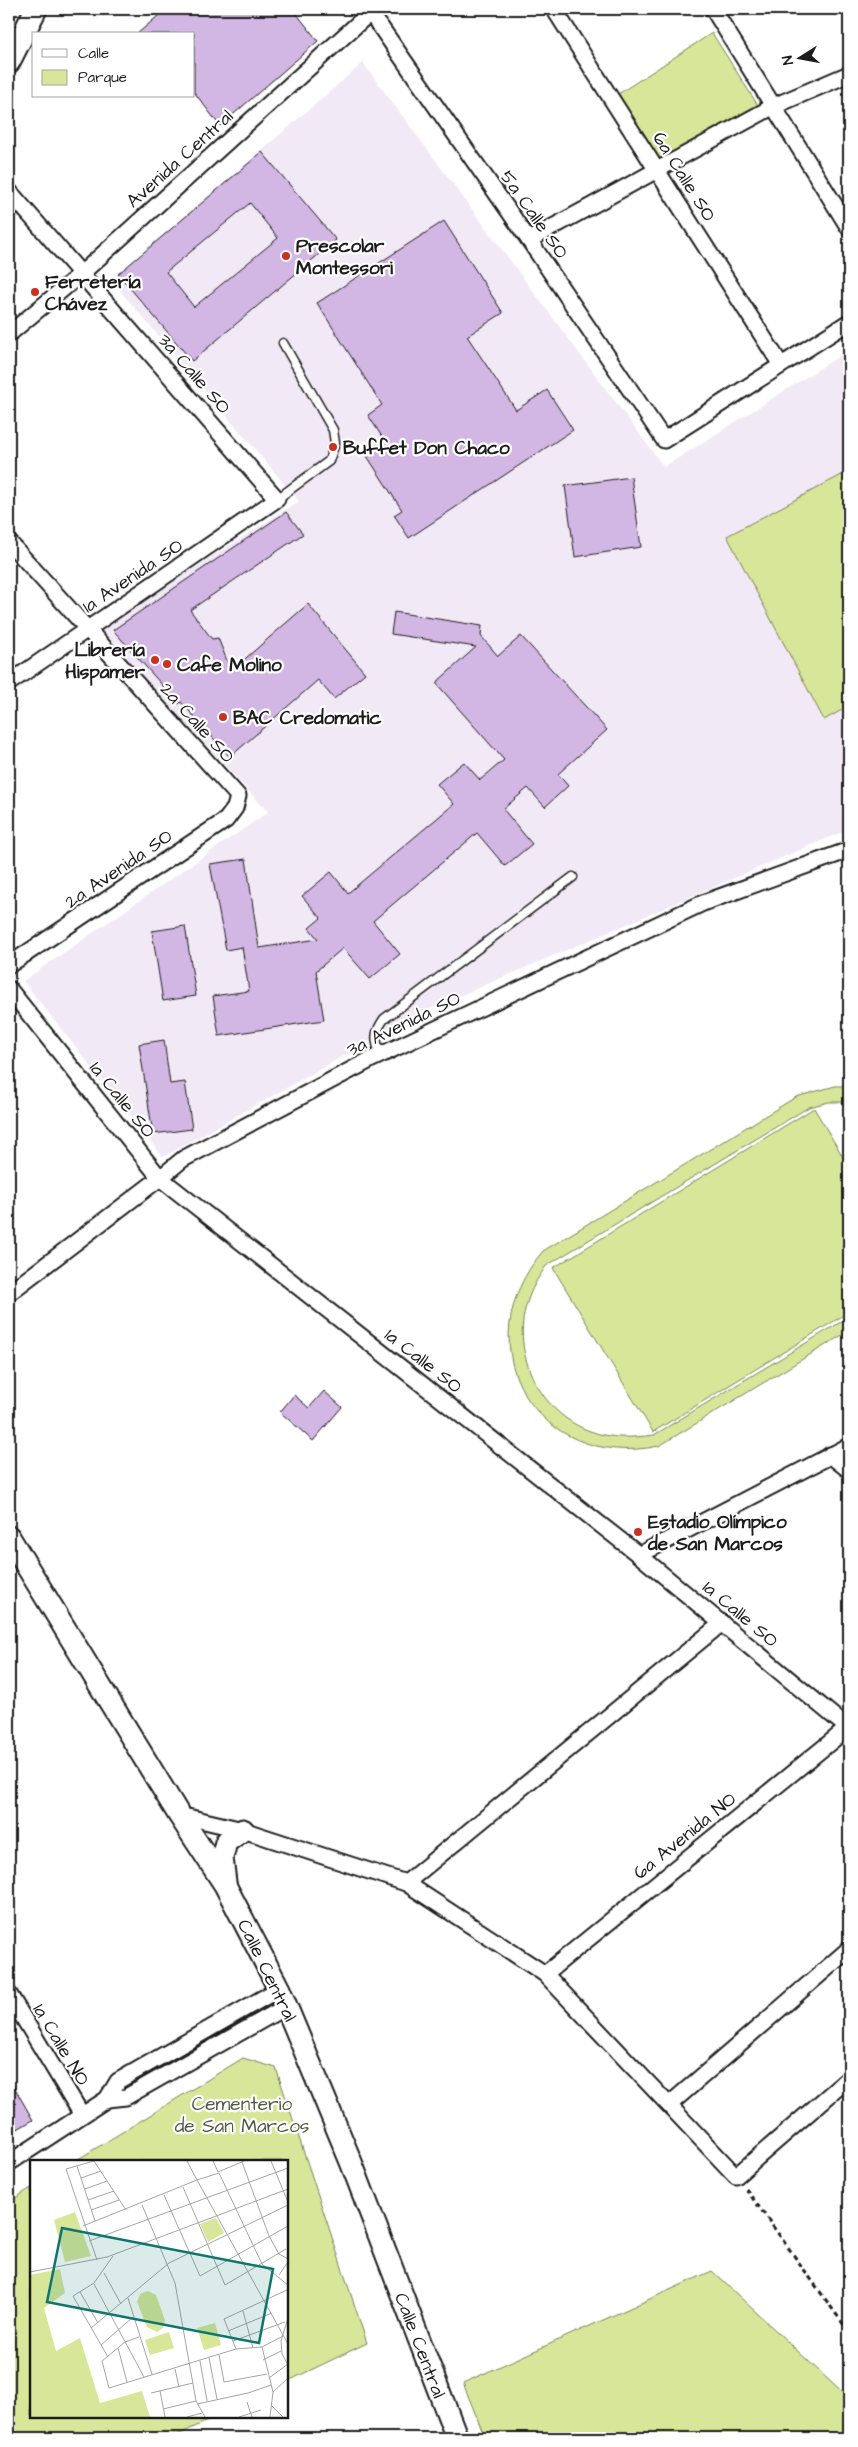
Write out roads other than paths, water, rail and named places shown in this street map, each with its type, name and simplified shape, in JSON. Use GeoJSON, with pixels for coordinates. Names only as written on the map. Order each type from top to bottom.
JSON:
{"type":"FeatureCollection","features":[{"type":"Feature","properties":{"kind":"main road"},"geometry":{"type":"LineString","coordinates":[[9,62],[36,9]]}},
{"type":"Feature","properties":{"kind":"main road","name":"Calle Central"},"geometry":{"type":"LineString","coordinates":[[9,1537],[179,1815],[225,1885],[283,1998],[351,2162],[457,2438]]}},
{"type":"Feature","properties":{"kind":"main road"},"geometry":{"type":"LineString","coordinates":[[225,1885],[222,1858],[226,1842],[243,1830]]}},
{"type":"Feature","properties":{"kind":"street","name":"6a Calle SO"},"geometry":{"type":"LineString","coordinates":[[554,9],[658,169],[781,366]]}},
{"type":"Feature","properties":{"kind":"street"},"geometry":{"type":"LineString","coordinates":[[714,9],[849,228]]}},
{"type":"Feature","properties":{"kind":"street","name":"5a Calle SO"},"geometry":{"type":"LineString","coordinates":[[371,10],[664,440],[781,366]]}},
{"type":"Feature","properties":{"kind":"street","name":"Avenida Central"},"geometry":{"type":"LineString","coordinates":[[9,334],[82,272],[371,10]]}},
{"type":"Feature","properties":{"kind":"street"},"geometry":{"type":"LineString","coordinates":[[529,240],[774,106],[849,74]]}},
{"type":"Feature","properties":{"kind":"street","name":"3a Calle SO"},"geometry":{"type":"LineString","coordinates":[[9,191],[82,272],[277,499]]}},
{"type":"Feature","properties":{"kind":"street"},"geometry":{"type":"LineString","coordinates":[[781,366],[849,322]]}},
{"type":"Feature","properties":{"kind":"street","name":"1a Avenida SO"},"geometry":{"type":"LineString","coordinates":[[9,683],[277,499]]}},
{"type":"Feature","properties":{"kind":"street","name":"2a Calle SO"},"geometry":{"type":"LineString","coordinates":[[9,542],[238,796]]}},
{"type":"Feature","properties":{"kind":"street","name":"2a Avenida SO"},"geometry":{"type":"LineString","coordinates":[[9,964],[226,820],[235,808],[238,796]]}},
{"type":"Feature","properties":{"kind":"street","name":"3a Avenida SO"},"geometry":{"type":"LineString","coordinates":[[9,1293],[160,1178],[183,1158],[380,1055],[702,903],[849,850]]}},
{"type":"Feature","properties":{"kind":"street","name":"1a Calle SO"},"geometry":{"type":"LineString","coordinates":[[9,989],[160,1178],[639,1555],[849,1728]]}},
{"type":"Feature","properties":{"kind":"street"},"geometry":{"type":"LineString","coordinates":[[639,1555],[849,1446]]}},
{"type":"Feature","properties":{"kind":"street"},"geometry":{"type":"LineString","coordinates":[[830,1456],[849,1470]]}},
{"type":"Feature","properties":{"kind":"street"},"geometry":{"type":"LineString","coordinates":[[406,1883],[722,1623]]}},
{"type":"Feature","properties":{"kind":"street","name":"6a Avenida NO"},"geometry":{"type":"LineString","coordinates":[[545,1974],[849,1728]]}},
{"type":"Feature","properties":{"kind":"street"},"geometry":{"type":"LineString","coordinates":[[179,1815],[243,1830],[406,1883],[545,1974],[670,2104],[736,2176],[849,2078]]}},
{"type":"Feature","properties":{"kind":"street"},"geometry":{"type":"LineString","coordinates":[[670,2104],[849,1949]]}},
{"type":"Feature","properties":{"kind":"street","name":"1a Calle NO"},"geometry":{"type":"LineString","coordinates":[[9,1994],[82,2115]]}},
{"type":"Feature","properties":{"kind":"street"},"geometry":{"type":"LineString","coordinates":[[9,2163],[106,2099],[118,2081],[283,1998]]}},
{"type":"Feature","properties":{"kind":"lane"},"geometry":{"type":"LineString","coordinates":[[277,499],[329,461],[335,443],[333,430],[283,343]]}},
{"type":"Feature","properties":{"kind":"lane"},"geometry":{"type":"LineString","coordinates":[[380,1055],[376,1043],[376,1030],[384,1019],[573,877]]}},
{"type":"Feature","properties":{"kind":"place","name":"Prescolar Montessori"},"geometry":{"type":"Point","coordinates":[286,256]}},
{"type":"Feature","properties":{"kind":"place","name":"Ferretería Chávez"},"geometry":{"type":"Point","coordinates":[35,292]}},
{"type":"Feature","properties":{"kind":"place","name":"Buffet Don Chaco"},"geometry":{"type":"Point","coordinates":[333,447]}},
{"type":"Feature","properties":{"kind":"place","name":"Librería Hispamer"},"geometry":{"type":"Point","coordinates":[155,660]}},
{"type":"Feature","properties":{"kind":"place","name":"Cafe Molino"},"geometry":{"type":"Point","coordinates":[167,664]}},
{"type":"Feature","properties":{"kind":"place","name":"BAC Credomatic"},"geometry":{"type":"Point","coordinates":[223,717]}},
{"type":"Feature","properties":{"kind":"place","name":"Estadio Olímpico de San Marcos"},"geometry":{"type":"Point","coordinates":[638,1532]}},
{"type":"Feature","properties":{"kind":"park label","name":"Cementerio de San Marcos"},"geometry":{"type":"Point","coordinates":[242,2114]}}]}
